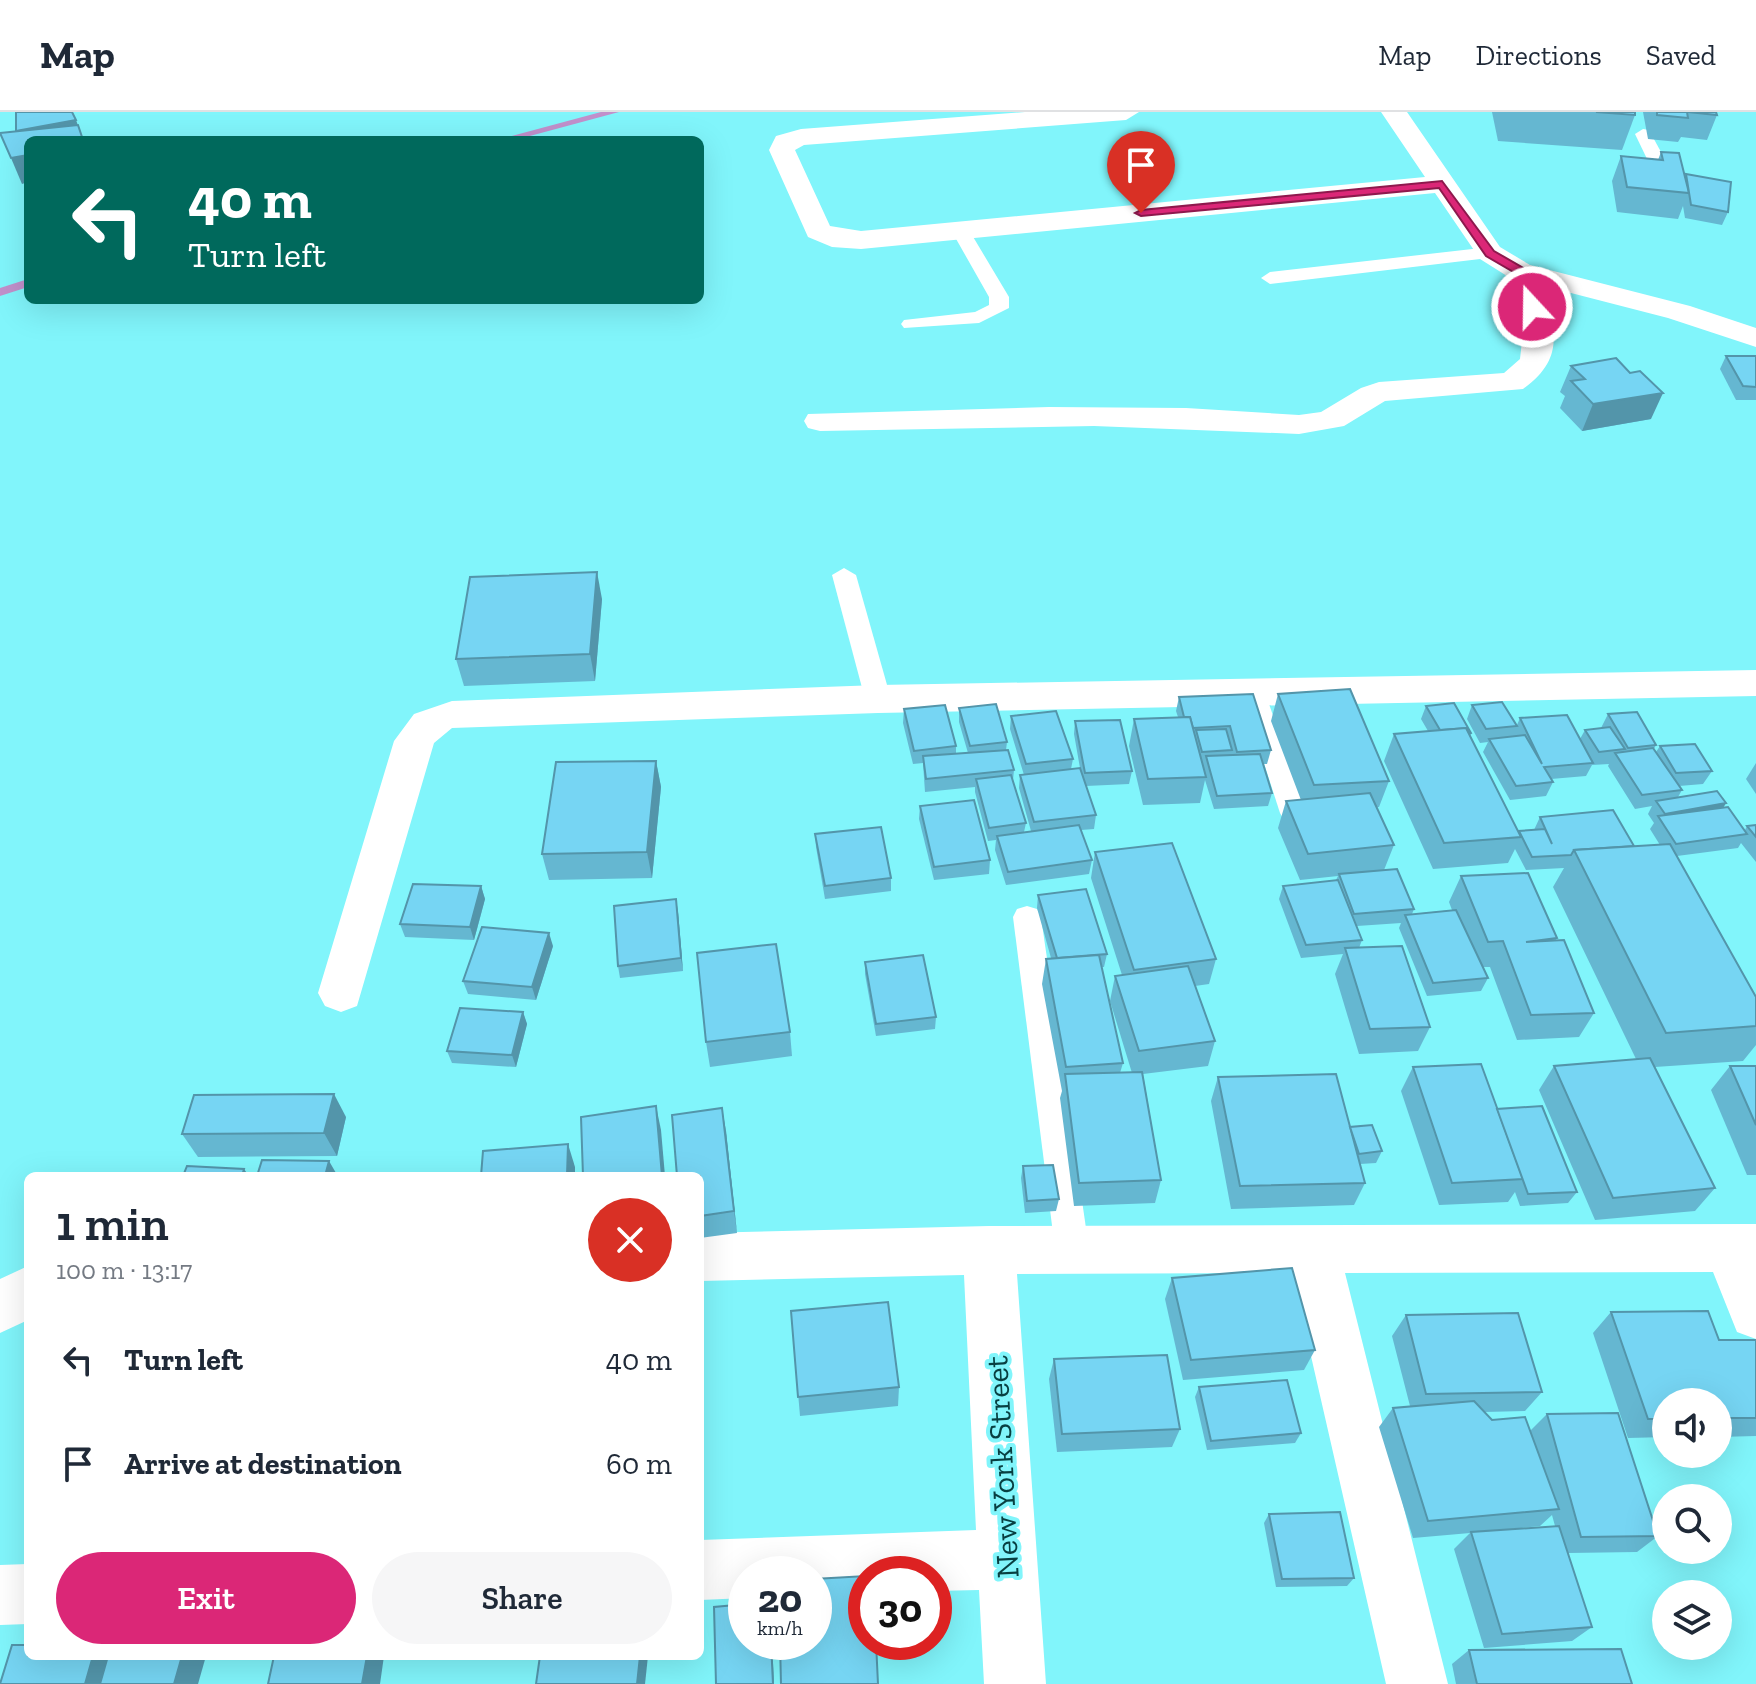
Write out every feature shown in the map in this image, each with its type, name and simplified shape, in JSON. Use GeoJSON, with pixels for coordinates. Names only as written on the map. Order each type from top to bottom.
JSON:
{"type":"FeatureCollection","features":[{"type":"Feature","properties":{"kind":"street"},"geometry":{"type":"LineString","coordinates":[[1126,112],[785,142],[782,150],[818,231],[832,238],[861,240],[1442,184]]}},
{"type":"Feature","properties":{"kind":"street"},"geometry":{"type":"LineString","coordinates":[[1394,112],[1490,253],[1520,271],[1679,312],[1756,338]]}},
{"type":"Feature","properties":{"kind":"street"},"geometry":{"type":"LineString","coordinates":[[820,421],[1186,418],[1302,423],[1334,419],[1360,398],[1379,392],[1512,382],[1527,374],[1537,361],[1541,339],[1520,271]]}},
{"type":"Feature","properties":{"kind":"street"},"geometry":{"type":"LineString","coordinates":[[341,993],[414,741],[422,728],[434,718],[460,713],[878,699],[1254,695],[1756,683]]}},
{"type":"Feature","properties":{"kind":"street"},"geometry":{"type":"LineString","coordinates":[[1321,1240],[1417,1684]]}},
{"type":"Feature","properties":{"kind":"street"},"geometry":{"type":"LineString","coordinates":[[704,1257],[1321,1240],[1743,1248],[1756,1314]]}},
{"type":"Feature","properties":{"kind":"street","name":"New York Street"},"geometry":{"type":"LineString","coordinates":[[989,1250],[1015,1684]]}},
{"type":"Feature","properties":{"kind":"street"},"geometry":{"type":"LineString","coordinates":[[0,1308],[24,1293]]}},
{"type":"Feature","properties":{"kind":"street"},"geometry":{"type":"LineString","coordinates":[[704,1570],[1007,1559]]}},
{"type":"Feature","properties":{"kind":"street"},"geometry":{"type":"LineString","coordinates":[[0,1595],[24,1594]]}},
{"type":"Feature","properties":{"kind":"lane"},"geometry":{"type":"LineString","coordinates":[[1643,134],[1658,163]]}},
{"type":"Feature","properties":{"kind":"lane"},"geometry":{"type":"LineString","coordinates":[[911,324],[979,317],[999,308],[999,297],[960,230]]}},
{"type":"Feature","properties":{"kind":"lane"},"geometry":{"type":"LineString","coordinates":[[1270,278],[1490,253]]}},
{"type":"Feature","properties":{"kind":"lane"},"geometry":{"type":"LineString","coordinates":[[844,575],[878,699]]}},
{"type":"Feature","properties":{"kind":"lane"},"geometry":{"type":"LineString","coordinates":[[1254,695],[1293,813]]}},
{"type":"Feature","properties":{"kind":"lane"},"geometry":{"type":"LineString","coordinates":[[1027,917],[1072,1249]]}},
{"type":"Feature","properties":{"kind":"building"},"geometry":{"type":"Polygon","coordinates":[[[16,112],[72,112],[76,120],[16,131],[16,112]]]}},
{"type":"Feature","properties":{"kind":"building"},"geometry":{"type":"Polygon","coordinates":[[[1596,112],[1635,112],[1635,115],[1596,112]]]}},
{"type":"Feature","properties":{"kind":"building"},"geometry":{"type":"Polygon","coordinates":[[[1657,112],[1687,112],[1688,118],[1657,115],[1657,112]]]}},
{"type":"Feature","properties":{"kind":"building"},"geometry":{"type":"Polygon","coordinates":[[[1688,112],[1716,112],[1717,115],[1688,112]]]}},
{"type":"Feature","properties":{"kind":"building"},"geometry":{"type":"Polygon","coordinates":[[[78,125],[82,136],[24,136],[24,156],[11,158],[0,133],[78,125]]]}},
{"type":"Feature","properties":{"kind":"building"},"geometry":{"type":"Polygon","coordinates":[[[1661,152],[1679,153],[1689,193],[1627,187],[1621,156],[1663,160],[1661,152]]]}},
{"type":"Feature","properties":{"kind":"building"},"geometry":{"type":"Polygon","coordinates":[[[1686,174],[1731,182],[1728,212],[1691,205],[1686,174]]]}},
{"type":"Feature","properties":{"kind":"building"},"geometry":{"type":"Polygon","coordinates":[[[1726,356],[1756,356],[1756,387],[1743,386],[1726,356]]]}},
{"type":"Feature","properties":{"kind":"building"},"geometry":{"type":"Polygon","coordinates":[[[1616,358],[1630,373],[1640,371],[1663,393],[1593,404],[1571,381],[1585,379],[1571,366],[1616,358]]]}},
{"type":"Feature","properties":{"kind":"building"},"geometry":{"type":"Polygon","coordinates":[[[597,572],[590,654],[456,659],[470,577],[597,572]]]}},
{"type":"Feature","properties":{"kind":"building"},"geometry":{"type":"Polygon","coordinates":[[[1350,689],[1389,781],[1314,785],[1278,694],[1350,689]]]}},
{"type":"Feature","properties":{"kind":"building"},"geometry":{"type":"Polygon","coordinates":[[[1253,694],[1271,750],[1237,752],[1230,726],[1193,728],[1190,717],[1184,717],[1179,697],[1253,694]]]}},
{"type":"Feature","properties":{"kind":"building"},"geometry":{"type":"Polygon","coordinates":[[[1502,702],[1517,726],[1486,729],[1472,705],[1502,702]]]}},
{"type":"Feature","properties":{"kind":"building"},"geometry":{"type":"Polygon","coordinates":[[[1454,703],[1471,733],[1466,728],[1440,730],[1426,706],[1454,703]]]}},
{"type":"Feature","properties":{"kind":"building"},"geometry":{"type":"Polygon","coordinates":[[[996,704],[1007,742],[970,746],[959,708],[996,704]]]}},
{"type":"Feature","properties":{"kind":"building"},"geometry":{"type":"Polygon","coordinates":[[[945,705],[956,746],[914,751],[904,709],[945,705]]]}},
{"type":"Feature","properties":{"kind":"building"},"geometry":{"type":"Polygon","coordinates":[[[1056,711],[1073,759],[1026,764],[1011,716],[1056,711]]]}},
{"type":"Feature","properties":{"kind":"building"},"geometry":{"type":"Polygon","coordinates":[[[1637,712],[1656,745],[1628,748],[1608,714],[1637,712]]]}},
{"type":"Feature","properties":{"kind":"building"},"geometry":{"type":"Polygon","coordinates":[[[1567,715],[1593,763],[1544,767],[1553,782],[1516,786],[1489,739],[1525,735],[1542,764],[1520,718],[1567,715]]]}},
{"type":"Feature","properties":{"kind":"building"},"geometry":{"type":"Polygon","coordinates":[[[1190,717],[1206,777],[1148,779],[1134,719],[1190,717]]]}},
{"type":"Feature","properties":{"kind":"building"},"geometry":{"type":"Polygon","coordinates":[[[1120,720],[1132,771],[1085,773],[1075,721],[1120,720]]]}},
{"type":"Feature","properties":{"kind":"building"},"geometry":{"type":"Polygon","coordinates":[[[1610,727],[1625,749],[1599,752],[1585,730],[1610,727]]]}},
{"type":"Feature","properties":{"kind":"building"},"geometry":{"type":"Polygon","coordinates":[[[1466,728],[1521,837],[1444,843],[1394,734],[1466,728]]]}},
{"type":"Feature","properties":{"kind":"building"},"geometry":{"type":"Polygon","coordinates":[[[1226,729],[1232,750],[1202,752],[1196,730],[1226,729]]]}},
{"type":"Feature","properties":{"kind":"building"},"geometry":{"type":"Polygon","coordinates":[[[1695,744],[1712,771],[1676,773],[1660,746],[1695,744]]]}},
{"type":"Feature","properties":{"kind":"building"},"geometry":{"type":"Polygon","coordinates":[[[1653,748],[1682,790],[1642,795],[1615,753],[1653,748]]]}},
{"type":"Feature","properties":{"kind":"building"},"geometry":{"type":"Polygon","coordinates":[[[1008,750],[1014,770],[926,779],[923,756],[1008,750]]]}},
{"type":"Feature","properties":{"kind":"building"},"geometry":{"type":"Polygon","coordinates":[[[1260,754],[1272,793],[1217,796],[1206,756],[1260,754]]]}},
{"type":"Feature","properties":{"kind":"building"},"geometry":{"type":"Polygon","coordinates":[[[656,761],[647,852],[542,854],[556,762],[656,761]]]}},
{"type":"Feature","properties":{"kind":"building"},"geometry":{"type":"Polygon","coordinates":[[[1080,768],[1096,815],[1034,822],[1020,775],[1080,768]]]}},
{"type":"Feature","properties":{"kind":"building"},"geometry":{"type":"Polygon","coordinates":[[[1011,775],[1026,823],[989,828],[976,779],[1011,775]]]}},
{"type":"Feature","properties":{"kind":"building"},"geometry":{"type":"Polygon","coordinates":[[[1717,791],[1726,803],[1665,814],[1656,801],[1717,791]]]}},
{"type":"Feature","properties":{"kind":"building"},"geometry":{"type":"Polygon","coordinates":[[[1370,793],[1394,845],[1308,854],[1286,801],[1370,793]]]}},
{"type":"Feature","properties":{"kind":"building"},"geometry":{"type":"Polygon","coordinates":[[[974,800],[990,860],[934,867],[920,806],[974,800]]]}},
{"type":"Feature","properties":{"kind":"building"},"geometry":{"type":"Polygon","coordinates":[[[1728,807],[1747,834],[1676,844],[1658,816],[1728,807]]]}},
{"type":"Feature","properties":{"kind":"building"},"geometry":{"type":"Polygon","coordinates":[[[1613,810],[1634,846],[1574,850],[1571,855],[1532,857],[1519,831],[1545,829],[1552,844],[1540,817],[1613,810]]]}},
{"type":"Feature","properties":{"kind":"building"},"geometry":{"type":"Polygon","coordinates":[[[1079,825],[1092,860],[1008,872],[997,836],[1079,825]]]}},
{"type":"Feature","properties":{"kind":"building"},"geometry":{"type":"Polygon","coordinates":[[[1756,825],[1756,837],[1747,826],[1756,825]]]}},
{"type":"Feature","properties":{"kind":"building"},"geometry":{"type":"Polygon","coordinates":[[[881,827],[891,878],[825,886],[815,834],[881,827]]]}},
{"type":"Feature","properties":{"kind":"building"},"geometry":{"type":"Polygon","coordinates":[[[1172,843],[1216,959],[1134,970],[1095,852],[1172,843]]]}},
{"type":"Feature","properties":{"kind":"building"},"geometry":{"type":"Polygon","coordinates":[[[1670,844],[1756,997],[1756,1026],[1666,1033],[1574,850],[1670,844]]]}},
{"type":"Feature","properties":{"kind":"building"},"geometry":{"type":"Polygon","coordinates":[[[1397,869],[1414,909],[1354,914],[1339,874],[1397,869]]]}},
{"type":"Feature","properties":{"kind":"building"},"geometry":{"type":"Polygon","coordinates":[[[1528,873],[1557,938],[1526,942],[1564,940],[1594,1013],[1531,1015],[1503,941],[1488,942],[1461,876],[1528,873]]]}},
{"type":"Feature","properties":{"kind":"building"},"geometry":{"type":"Polygon","coordinates":[[[1338,880],[1362,940],[1306,945],[1283,886],[1338,880]]]}},
{"type":"Feature","properties":{"kind":"building"},"geometry":{"type":"Polygon","coordinates":[[[413,884],[481,886],[470,927],[400,924],[413,884]]]}},
{"type":"Feature","properties":{"kind":"building"},"geometry":{"type":"Polygon","coordinates":[[[1086,889],[1107,954],[1057,958],[1038,895],[1086,889]]]}},
{"type":"Feature","properties":{"kind":"building"},"geometry":{"type":"Polygon","coordinates":[[[676,899],[681,958],[618,966],[614,906],[676,899]]]}},
{"type":"Feature","properties":{"kind":"building"},"geometry":{"type":"Polygon","coordinates":[[[1456,910],[1488,978],[1433,983],[1405,915],[1456,910]]]}},
{"type":"Feature","properties":{"kind":"building"},"geometry":{"type":"Polygon","coordinates":[[[482,927],[549,933],[532,987],[463,981],[482,927]]]}},
{"type":"Feature","properties":{"kind":"building"},"geometry":{"type":"Polygon","coordinates":[[[776,944],[790,1032],[706,1042],[697,953],[776,944]]]}},
{"type":"Feature","properties":{"kind":"building"},"geometry":{"type":"Polygon","coordinates":[[[1402,946],[1430,1027],[1370,1029],[1345,948],[1402,946]]]}},
{"type":"Feature","properties":{"kind":"building"},"geometry":{"type":"Polygon","coordinates":[[[923,955],[936,1017],[876,1024],[865,962],[923,955]]]}},
{"type":"Feature","properties":{"kind":"building"},"geometry":{"type":"Polygon","coordinates":[[[1099,955],[1123,1063],[1066,1067],[1046,959],[1099,955]]]}},
{"type":"Feature","properties":{"kind":"building"},"geometry":{"type":"Polygon","coordinates":[[[1188,966],[1215,1041],[1139,1051],[1115,976],[1188,966]]]}},
{"type":"Feature","properties":{"kind":"building"},"geometry":{"type":"Polygon","coordinates":[[[460,1008],[523,1012],[512,1055],[447,1051],[460,1008]]]}},
{"type":"Feature","properties":{"kind":"building"},"geometry":{"type":"Polygon","coordinates":[[[1650,1058],[1715,1188],[1613,1198],[1554,1066],[1650,1058]]]}},
{"type":"Feature","properties":{"kind":"building"},"geometry":{"type":"Polygon","coordinates":[[[1481,1064],[1523,1179],[1452,1183],[1413,1067],[1481,1064]]]}},
{"type":"Feature","properties":{"kind":"building"},"geometry":{"type":"Polygon","coordinates":[[[1730,1066],[1756,1066],[1756,1125],[1730,1066]]]}},
{"type":"Feature","properties":{"kind":"building"},"geometry":{"type":"Polygon","coordinates":[[[1142,1072],[1161,1180],[1079,1183],[1065,1074],[1142,1072]]]}},
{"type":"Feature","properties":{"kind":"building"},"geometry":{"type":"Polygon","coordinates":[[[1336,1074],[1365,1183],[1240,1186],[1218,1077],[1336,1074]]]}},
{"type":"Feature","properties":{"kind":"building"},"geometry":{"type":"Polygon","coordinates":[[[334,1094],[324,1133],[182,1134],[194,1095],[334,1094]]]}},
{"type":"Feature","properties":{"kind":"building"},"geometry":{"type":"Polygon","coordinates":[[[656,1106],[662,1172],[583,1172],[581,1117],[656,1106]]]}},
{"type":"Feature","properties":{"kind":"building"},"geometry":{"type":"Polygon","coordinates":[[[1542,1106],[1577,1192],[1528,1194],[1497,1109],[1542,1106]]]}},
{"type":"Feature","properties":{"kind":"building"},"geometry":{"type":"Polygon","coordinates":[[[722,1108],[734,1211],[704,1215],[704,1172],[677,1172],[672,1115],[722,1108]]]}},
{"type":"Feature","properties":{"kind":"building"},"geometry":{"type":"Polygon","coordinates":[[[1372,1125],[1382,1151],[1359,1154],[1350,1127],[1372,1125]]]}},
{"type":"Feature","properties":{"kind":"building"},"geometry":{"type":"Polygon","coordinates":[[[568,1144],[567,1172],[481,1172],[483,1151],[568,1144]]]}},
{"type":"Feature","properties":{"kind":"building"},"geometry":{"type":"Polygon","coordinates":[[[262,1160],[329,1161],[326,1172],[258,1172],[262,1160]]]}},
{"type":"Feature","properties":{"kind":"building"},"geometry":{"type":"Polygon","coordinates":[[[1053,1165],[1059,1199],[1027,1201],[1023,1166],[1053,1165]]]}},
{"type":"Feature","properties":{"kind":"building"},"geometry":{"type":"Polygon","coordinates":[[[187,1166],[244,1169],[243,1172],[185,1172],[187,1166]]]}},
{"type":"Feature","properties":{"kind":"building"},"geometry":{"type":"Polygon","coordinates":[[[1292,1268],[1315,1350],[1191,1360],[1172,1278],[1292,1268]]]}},
{"type":"Feature","properties":{"kind":"building"},"geometry":{"type":"Polygon","coordinates":[[[888,1302],[899,1387],[798,1397],[791,1311],[888,1302]]]}},
{"type":"Feature","properties":{"kind":"building"},"geometry":{"type":"Polygon","coordinates":[[[1708,1311],[1719,1340],[1756,1340],[1756,1418],[1732,1418],[1732,1388],[1652,1388],[1652,1419],[1648,1419],[1611,1312],[1708,1311]]]}},
{"type":"Feature","properties":{"kind":"building"},"geometry":{"type":"Polygon","coordinates":[[[1518,1313],[1542,1392],[1426,1394],[1406,1315],[1518,1313]]]}},
{"type":"Feature","properties":{"kind":"building"},"geometry":{"type":"Polygon","coordinates":[[[1167,1355],[1180,1429],[1062,1434],[1054,1359],[1167,1355]]]}},
{"type":"Feature","properties":{"kind":"building"},"geometry":{"type":"Polygon","coordinates":[[[1287,1380],[1301,1433],[1211,1441],[1199,1387],[1287,1380]]]}},
{"type":"Feature","properties":{"kind":"building"},"geometry":{"type":"Polygon","coordinates":[[[1474,1401],[1492,1420],[1525,1417],[1559,1509],[1428,1521],[1393,1408],[1474,1401]]]}},
{"type":"Feature","properties":{"kind":"building"},"geometry":{"type":"Polygon","coordinates":[[[1618,1413],[1652,1518],[1652,1536],[1581,1537],[1547,1414],[1618,1413]]]}},
{"type":"Feature","properties":{"kind":"building"},"geometry":{"type":"Polygon","coordinates":[[[1340,1512],[1354,1578],[1282,1579],[1269,1514],[1340,1512]]]}},
{"type":"Feature","properties":{"kind":"building"},"geometry":{"type":"Polygon","coordinates":[[[1559,1526],[1592,1627],[1502,1634],[1471,1532],[1559,1526]]]}},
{"type":"Feature","properties":{"kind":"building"},"geometry":{"type":"Polygon","coordinates":[[[848,1577],[848,1660],[877,1660],[878,1684],[781,1684],[780,1660],[832,1660],[832,1578],[848,1577]]]}},
{"type":"Feature","properties":{"kind":"building"},"geometry":{"type":"Polygon","coordinates":[[[728,1606],[728,1660],[772,1660],[773,1684],[716,1684],[714,1607],[728,1606]]]}},
{"type":"Feature","properties":{"kind":"building"},"geometry":{"type":"Polygon","coordinates":[[[12,1645],[24,1645],[24,1660],[92,1660],[85,1684],[0,1684],[12,1645]]]}},
{"type":"Feature","properties":{"kind":"building"},"geometry":{"type":"Polygon","coordinates":[[[1621,1649],[1632,1684],[1477,1684],[1469,1650],[1621,1649]]]}},
{"type":"Feature","properties":{"kind":"building"},"geometry":{"type":"Polygon","coordinates":[[[107,1660],[181,1660],[174,1684],[100,1684],[107,1660]]]}},
{"type":"Feature","properties":{"kind":"building"},"geometry":{"type":"Polygon","coordinates":[[[273,1660],[366,1660],[362,1684],[268,1684],[273,1660]]]}},
{"type":"Feature","properties":{"kind":"building"},"geometry":{"type":"Polygon","coordinates":[[[539,1660],[640,1660],[637,1684],[536,1684],[539,1660]]]}},
{"type":"Feature","properties":{"kind":"waterway"},"geometry":{"type":"LineString","coordinates":[[518,136],[614,112]]}},
{"type":"Feature","properties":{"kind":"waterway"},"geometry":{"type":"LineString","coordinates":[[0,292],[24,284]]}},
{"type":"Feature","properties":{"kind":"route"},"geometry":{"type":"LineString","coordinates":[[1141,213],[1442,184],[1490,253],[1520,271],[1532,307]]}}]}
